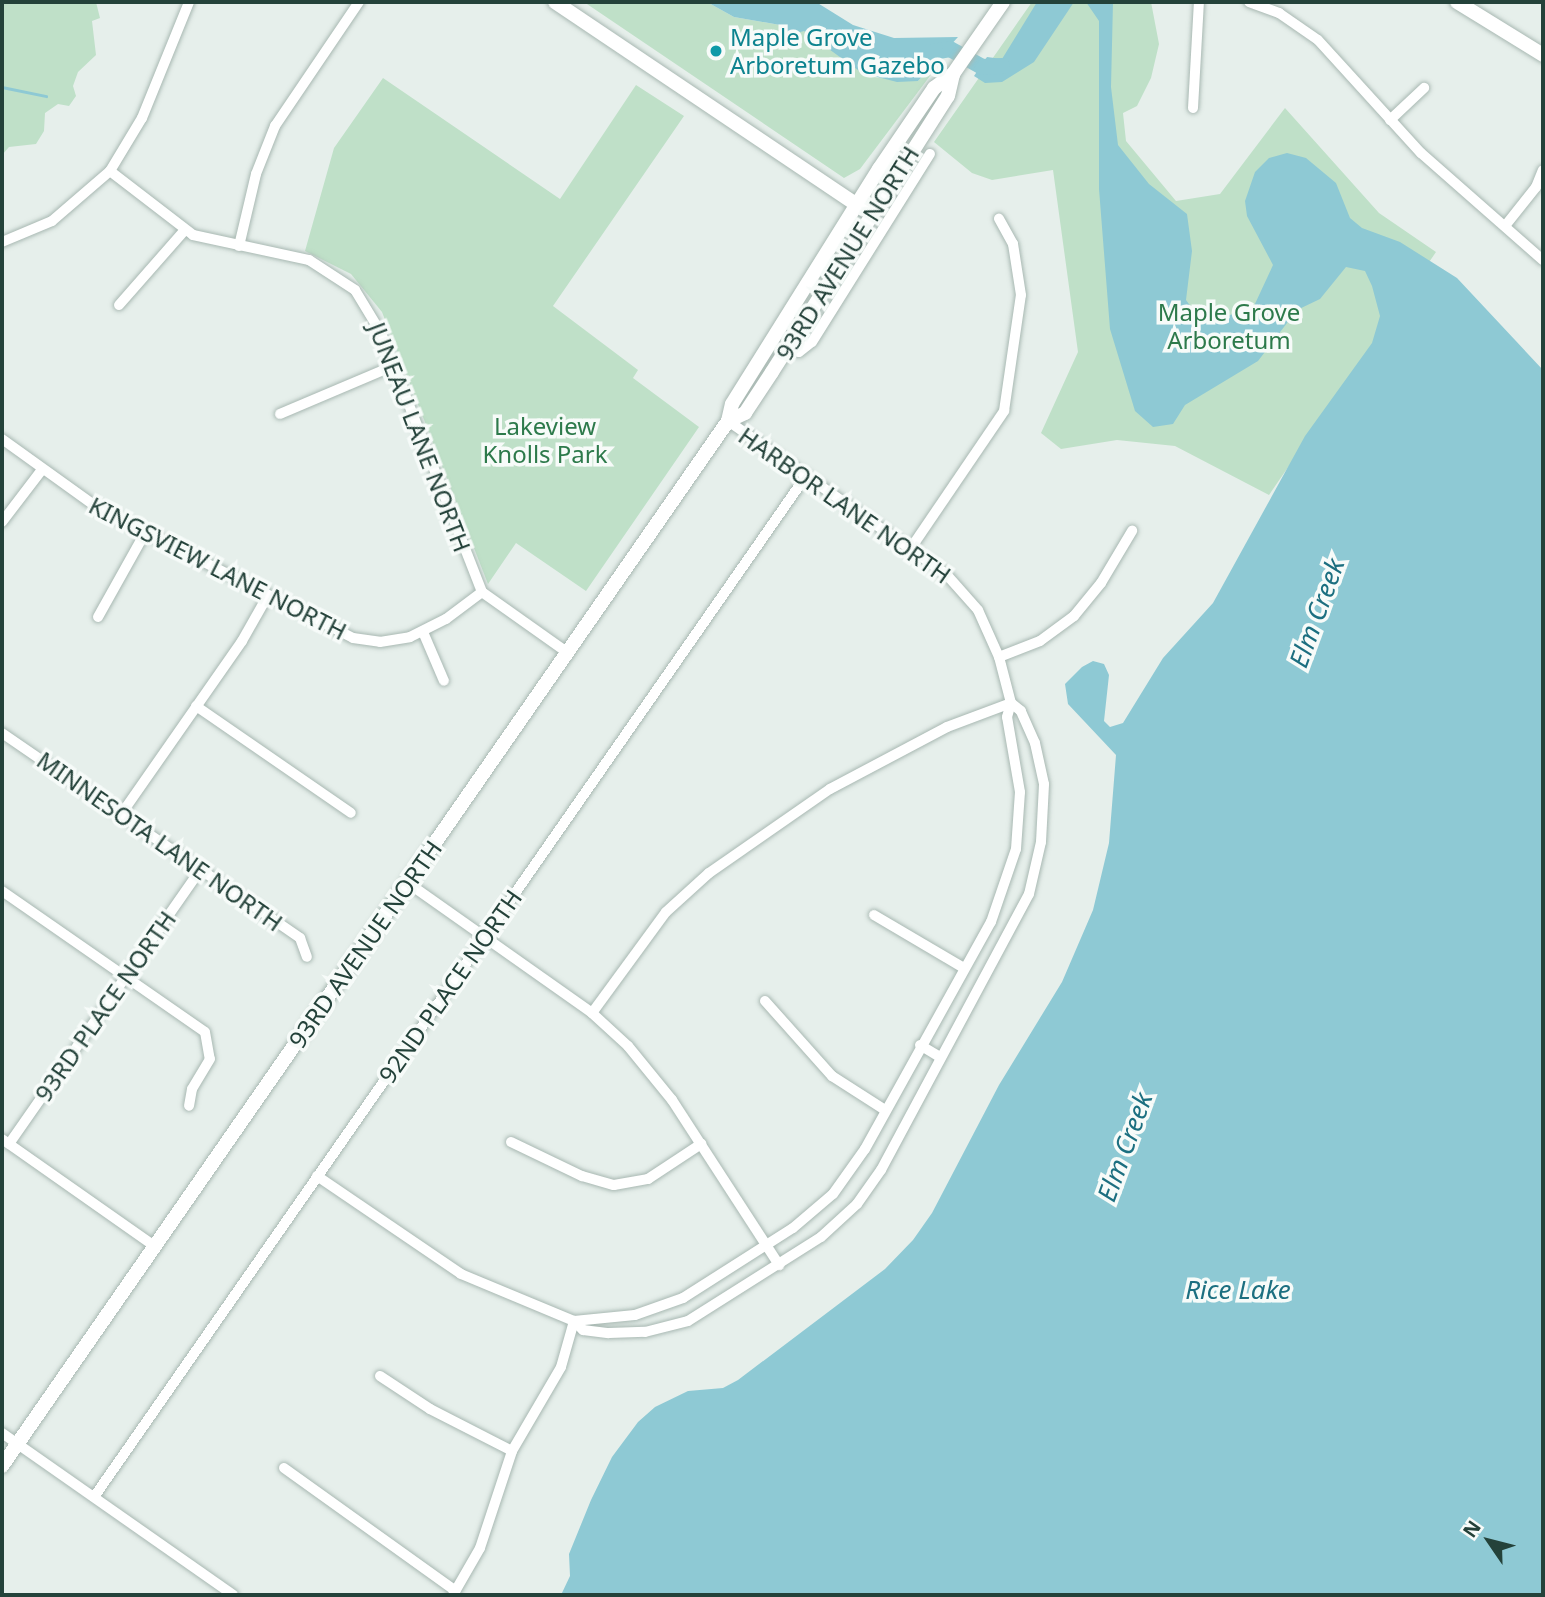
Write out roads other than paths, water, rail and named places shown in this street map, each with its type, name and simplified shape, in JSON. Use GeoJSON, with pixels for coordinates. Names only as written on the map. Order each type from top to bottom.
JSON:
{"type":"FeatureCollection","features":[{"type":"Feature","properties":{"kind":"main road"},"geometry":{"type":"LineString","coordinates":[[555,2],[870,214]]}},
{"type":"Feature","properties":{"kind":"main road","name":"93RD AVENUE NORTH"},"geometry":{"type":"LineString","coordinates":[[728,421],[745,413],[948,96],[953,75],[1003,2]]}},
{"type":"Feature","properties":{"kind":"main road"},"geometry":{"type":"LineString","coordinates":[[1457,2],[1543,55]]}},
{"type":"Feature","properties":{"kind":"main road","name":"93RD AVENUE NORTH"},"geometry":{"type":"LineString","coordinates":[[2,1466],[728,421],[732,404],[856,204],[934,88],[953,75]]}},
{"type":"Feature","properties":{"kind":"street"},"geometry":{"type":"LineString","coordinates":[[2,242],[52,221],[110,171],[142,118],[189,2]]}},
{"type":"Feature","properties":{"kind":"street"},"geometry":{"type":"LineString","coordinates":[[239,246],[256,174],[275,126],[359,2]]}},
{"type":"Feature","properties":{"kind":"street"},"geometry":{"type":"LineString","coordinates":[[1193,108],[1199,2]]}},
{"type":"Feature","properties":{"kind":"street"},"geometry":{"type":"LineString","coordinates":[[1249,2],[1279,13],[1304,29],[1441,172],[1543,260]]}},
{"type":"Feature","properties":{"kind":"street"},"geometry":{"type":"LineString","coordinates":[[1390,120],[1424,88]]}},
{"type":"Feature","properties":{"kind":"street"},"geometry":{"type":"LineString","coordinates":[[786,349],[799,352],[812,342],[930,154]]}},
{"type":"Feature","properties":{"kind":"street"},"geometry":{"type":"LineString","coordinates":[[1505,226],[1536,187],[1543,170]]}},
{"type":"Feature","properties":{"kind":"street","name":"JUNEAU LANE NORTH"},"geometry":{"type":"LineString","coordinates":[[110,171],[184,231],[239,246],[309,260],[348,283],[373,315],[482,592]]}},
{"type":"Feature","properties":{"kind":"street"},"geometry":{"type":"LineString","coordinates":[[870,214],[887,225]]}},
{"type":"Feature","properties":{"kind":"street"},"geometry":{"type":"LineString","coordinates":[[911,548],[1004,411],[1021,295],[1013,244],[999,219]]}},
{"type":"Feature","properties":{"kind":"street"},"geometry":{"type":"LineString","coordinates":[[119,305],[184,231]]}},
{"type":"Feature","properties":{"kind":"street"},"geometry":{"type":"LineString","coordinates":[[280,414],[393,366]]}},
{"type":"Feature","properties":{"kind":"street","name":"HARBOR LANE NORTH"},"geometry":{"type":"LineString","coordinates":[[728,421],[911,548],[962,590],[984,622],[999,657],[1011,703]]}},
{"type":"Feature","properties":{"kind":"street","name":"KINGSVIEW LANE NORTH"},"geometry":{"type":"LineString","coordinates":[[2,439],[41,471],[145,533],[267,597],[353,638],[390,642],[423,632],[482,592]]}},
{"type":"Feature","properties":{"kind":"street"},"geometry":{"type":"LineString","coordinates":[[2,522],[41,471]]}},
{"type":"Feature","properties":{"kind":"street","name":"92ND PLACE NORTH"},"geometry":{"type":"LineString","coordinates":[[94,1497],[806,476]]}},
{"type":"Feature","properties":{"kind":"street"},"geometry":{"type":"LineString","coordinates":[[999,657],[1040,641],[1074,616],[1101,583],[1132,531]]}},
{"type":"Feature","properties":{"kind":"street"},"geometry":{"type":"LineString","coordinates":[[98,617],[145,533]]}},
{"type":"Feature","properties":{"kind":"street"},"geometry":{"type":"LineString","coordinates":[[482,592],[568,653]]}},
{"type":"Feature","properties":{"kind":"street"},"geometry":{"type":"LineString","coordinates":[[122,813],[197,706],[267,597]]}},
{"type":"Feature","properties":{"kind":"street"},"geometry":{"type":"LineString","coordinates":[[423,632],[444,681]]}},
{"type":"Feature","properties":{"kind":"street"},"geometry":{"type":"LineString","coordinates":[[592,1013],[666,912],[709,873],[810,801],[852,777],[947,727],[1011,703]]}},
{"type":"Feature","properties":{"kind":"street"},"geometry":{"type":"LineString","coordinates":[[573,1321],[659,1308],[683,1298],[766,1245],[833,1194],[859,1161],[920,1045],[997,910],[1016,849],[1020,792],[1007,716],[1011,703]]}},
{"type":"Feature","properties":{"kind":"street"},"geometry":{"type":"LineString","coordinates":[[317,1176],[461,1274],[573,1321],[583,1330],[609,1333],[674,1326],[719,1305],[779,1265],[833,1227],[873,1183],[940,1056],[1019,919],[1040,854],[1044,784],[1040,759],[1021,711],[1011,703]]}},
{"type":"Feature","properties":{"kind":"street"},"geometry":{"type":"LineString","coordinates":[[197,706],[351,813]]}},
{"type":"Feature","properties":{"kind":"street","name":"MINNESOTA LANE NORTH"},"geometry":{"type":"LineString","coordinates":[[2,733],[122,813],[300,938],[307,957]]}},
{"type":"Feature","properties":{"kind":"street","name":"93RD PLACE NORTH"},"geometry":{"type":"LineString","coordinates":[[5,1141],[201,869]]}},
{"type":"Feature","properties":{"kind":"street"},"geometry":{"type":"LineString","coordinates":[[408,883],[592,1013],[652,1071],[779,1265]]}},
{"type":"Feature","properties":{"kind":"street"},"geometry":{"type":"LineString","coordinates":[[2,891],[198,1026],[209,1040],[210,1059],[192,1089],[189,1106]]}},
{"type":"Feature","properties":{"kind":"street"},"geometry":{"type":"LineString","coordinates":[[874,915],[964,968]]}},
{"type":"Feature","properties":{"kind":"street"},"geometry":{"type":"LineString","coordinates":[[765,1001],[832,1076],[885,1110]]}},
{"type":"Feature","properties":{"kind":"street"},"geometry":{"type":"LineString","coordinates":[[920,1045],[940,1056]]}},
{"type":"Feature","properties":{"kind":"street"},"geometry":{"type":"LineString","coordinates":[[5,1141],[154,1247]]}},
{"type":"Feature","properties":{"kind":"street"},"geometry":{"type":"LineString","coordinates":[[511,1142],[582,1176],[614,1185],[648,1179],[701,1144]]}},
{"type":"Feature","properties":{"kind":"street"},"geometry":{"type":"LineString","coordinates":[[284,1468],[454,1593],[480,1548],[512,1451],[561,1367],[573,1321]]}},
{"type":"Feature","properties":{"kind":"street"},"geometry":{"type":"LineString","coordinates":[[380,1376],[430,1409],[512,1451]]}},
{"type":"Feature","properties":{"kind":"street"},"geometry":{"type":"LineString","coordinates":[[2,1433],[233,1595]]}},
{"type":"Feature","properties":{"kind":"water"},"geometry":{"type":"Polygon","coordinates":[[[707,2],[816,2],[853,25],[894,38],[958,37],[918,81],[897,82],[862,73],[804,31],[790,35],[780,25],[734,17],[707,2]]]}},
{"type":"Feature","properties":{"kind":"water"},"geometry":{"type":"Polygon","coordinates":[[[1037,2],[1074,2],[1034,62],[1002,82],[985,83],[974,76],[987,57],[1002,59],[1037,2]]]}},
{"type":"Feature","properties":{"kind":"water","name":"Rice Lake"},"geometry":{"type":"Polygon","coordinates":[[[1086,2],[1113,2],[1111,87],[1118,145],[1149,184],[1187,214],[1192,251],[1186,300],[1200,319],[1209,323],[1254,306],[1273,265],[1247,216],[1245,201],[1255,172],[1269,158],[1287,153],[1306,158],[1336,183],[1350,218],[1362,228],[1400,242],[1457,278],[1543,370],[1543,1595],[561,1595],[570,1576],[569,1554],[591,1500],[612,1457],[638,1422],[655,1407],[688,1391],[723,1388],[738,1380],[885,1269],[913,1240],[932,1213],[999,1085],[1062,982],[1093,910],[1109,843],[1116,755],[1068,704],[1065,684],[1082,667],[1093,661],[1104,664],[1109,675],[1104,721],[1110,727],[1123,723],[1163,658],[1213,603],[1305,436],[1372,343],[1380,316],[1372,286],[1365,271],[1346,267],[1320,299],[1297,310],[1258,361],[1185,405],[1173,424],[1153,427],[1135,411],[1110,329],[1099,189],[1099,21],[1086,2]]]}},
{"type":"Feature","properties":{"kind":"waterway","name":"Elm Creek"},"geometry":{"type":"LineString","coordinates":[[928,53],[950,49],[982,67],[1002,66]]}},
{"type":"Feature","properties":{"kind":"waterway"},"geometry":{"type":"LineString","coordinates":[[2,87],[46,96]]}},
{"type":"Feature","properties":{"kind":"place","name":"Maple Grove Arboretum Gazebo"},"geometry":{"type":"Point","coordinates":[716,51]}},
{"type":"Feature","properties":{"kind":"park label","name":"Maple Grove Arboretum"},"geometry":{"type":"Point","coordinates":[1229,326]}},
{"type":"Feature","properties":{"kind":"park label","name":"Lakeview Knolls Park"},"geometry":{"type":"Point","coordinates":[545,440]}}]}
